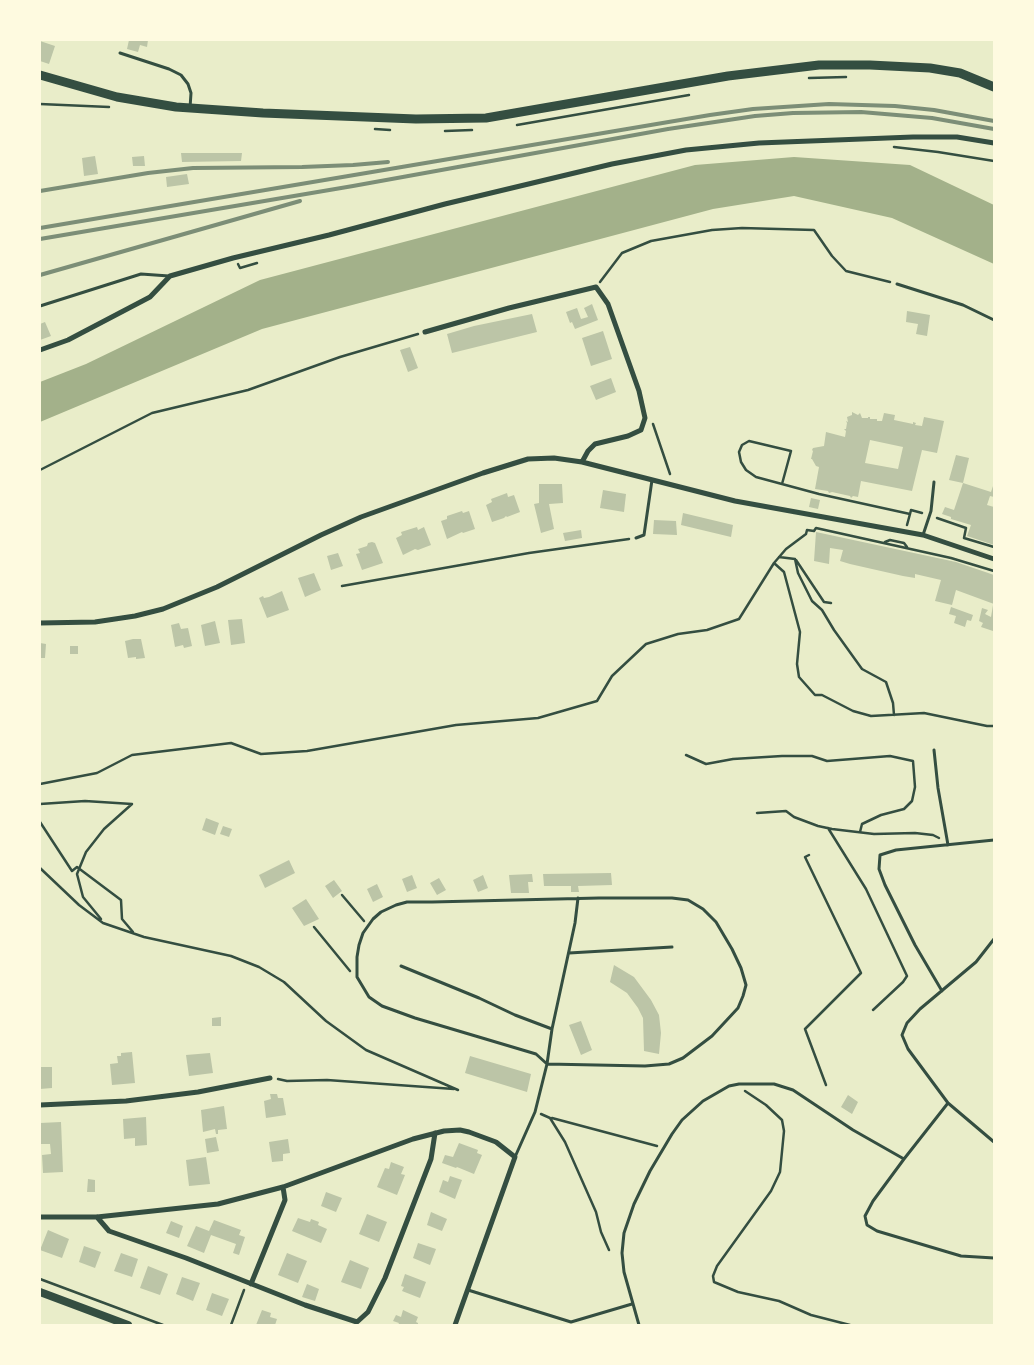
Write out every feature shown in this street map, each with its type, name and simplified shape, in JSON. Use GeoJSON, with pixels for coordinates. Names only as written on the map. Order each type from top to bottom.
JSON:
{"type":"FeatureCollection","features":[{"type":"Feature","properties":{"kind":"main road"},"geometry":{"type":"LineString","coordinates":[[40,75],[132,100],[190,108],[444,120],[486,118],[728,76],[818,65],[930,68],[960,73],[994,87]]}},
{"type":"Feature","properties":{"kind":"street"},"geometry":{"type":"LineString","coordinates":[[40,350],[68,340],[150,297],[170,276],[445,204],[612,164],[686,150],[760,143],[957,136],[994,143]]}},
{"type":"Feature","properties":{"kind":"street"},"geometry":{"type":"LineString","coordinates":[[425,332],[509,308],[596,287],[608,304],[639,391],[644,418],[641,430],[628,436],[595,444],[588,450],[582,462]]}},
{"type":"Feature","properties":{"kind":"street"},"geometry":{"type":"LineString","coordinates":[[40,623],[95,622],[136,616],[163,609],[217,587],[321,535],[361,518],[483,473],[528,459],[554,458],[582,462],[736,501],[923,536],[994,559]]}},
{"type":"Feature","properties":{"kind":"street"},"geometry":{"type":"LineString","coordinates":[[40,1105],[126,1101],[198,1092],[270,1078]]}},
{"type":"Feature","properties":{"kind":"street"},"geometry":{"type":"LineString","coordinates":[[40,1218],[97,1217],[218,1204],[283,1187],[395,1145],[444,1130],[469,1132],[496,1142],[515,1157],[455,1325]]}},
{"type":"Feature","properties":{"kind":"street"},"geometry":{"type":"LineString","coordinates":[[97,1217],[109,1231],[186,1258],[305,1305],[357,1322],[368,1312],[385,1278],[431,1159],[435,1133]]}},
{"type":"Feature","properties":{"kind":"street"},"geometry":{"type":"LineString","coordinates":[[249,1283],[285,1200],[283,1187]]}},
{"type":"Feature","properties":{"kind":"street"},"geometry":{"type":"LineString","coordinates":[[40,1292],[128,1325]]}},
{"type":"Feature","properties":{"kind":"lane"},"geometry":{"type":"LineString","coordinates":[[120,53],[169,68],[181,75],[188,84],[191,93],[190,108]]}},
{"type":"Feature","properties":{"kind":"lane"},"geometry":{"type":"LineString","coordinates":[[40,306],[141,274],[170,276]]}},
{"type":"Feature","properties":{"kind":"lane"},"geometry":{"type":"LineString","coordinates":[[897,284],[963,305],[994,320]]}},
{"type":"Feature","properties":{"kind":"lane"},"geometry":{"type":"LineString","coordinates":[[636,538],[644,535],[652,480]]}},
{"type":"Feature","properties":{"kind":"lane"},"geometry":{"type":"LineString","coordinates":[[923,536],[929,516],[934,482]]}},
{"type":"Feature","properties":{"kind":"lane"},"geometry":{"type":"LineString","coordinates":[[934,750],[938,788],[948,845]]}},
{"type":"Feature","properties":{"kind":"lane"},"geometry":{"type":"LineString","coordinates":[[942,991],[915,945],[885,885],[879,869],[880,855],[896,850],[994,840]]}},
{"type":"Feature","properties":{"kind":"lane"},"geometry":{"type":"LineString","coordinates":[[515,1157],[535,1112],[547,1064],[552,1029],[575,923],[578,898]]}},
{"type":"Feature","properties":{"kind":"lane"},"geometry":{"type":"LineString","coordinates":[[578,898],[672,898],[688,900],[703,909],[716,922],[741,968],[746,985],[738,1008],[712,1036],[683,1058],[669,1064],[645,1066],[547,1064],[536,1054],[415,1018],[382,1006],[369,997],[357,977],[359,945],[368,926],[381,912],[406,902],[578,898]]}},
{"type":"Feature","properties":{"kind":"lane"},"geometry":{"type":"LineString","coordinates":[[994,939],[976,962],[906,1023],[902,1034],[908,1049],[948,1103],[994,1142]]}},
{"type":"Feature","properties":{"kind":"lane"},"geometry":{"type":"LineString","coordinates":[[569,953],[672,948]]}},
{"type":"Feature","properties":{"kind":"lane"},"geometry":{"type":"LineString","coordinates":[[401,966],[552,1029]]}},
{"type":"Feature","properties":{"kind":"lane"},"geometry":{"type":"LineString","coordinates":[[639,1325],[624,1272],[622,1253],[624,1233],[634,1204],[677,1126],[690,1112],[720,1090],[753,1082],[774,1084],[793,1090],[853,1130],[904,1159]]}},
{"type":"Feature","properties":{"kind":"lane"},"geometry":{"type":"LineString","coordinates":[[948,1103],[904,1159],[864,1216],[867,1225],[877,1231],[961,1256],[994,1258]]}},
{"type":"Feature","properties":{"kind":"lane"},"geometry":{"type":"LineString","coordinates":[[467,1290],[571,1322],[632,1304]]}},
{"type":"Feature","properties":{"kind":"path"},"geometry":{"type":"LineString","coordinates":[[886,147],[938,152],[994,161]]}},
{"type":"Feature","properties":{"kind":"path"},"geometry":{"type":"LineString","coordinates":[[596,287],[622,253],[651,241],[712,230],[742,228],[814,230],[832,256],[846,271],[897,284]]}},
{"type":"Feature","properties":{"kind":"path"},"geometry":{"type":"LineString","coordinates":[[233,258],[240,268],[262,261]]}},
{"type":"Feature","properties":{"kind":"path"},"geometry":{"type":"LineString","coordinates":[[40,470],[152,413],[248,390],[340,358],[425,332]]}},
{"type":"Feature","properties":{"kind":"path"},"geometry":{"type":"LineString","coordinates":[[644,418],[651,420],[670,474]]}},
{"type":"Feature","properties":{"kind":"path"},"geometry":{"type":"LineString","coordinates":[[782,484],[791,451],[749,441],[742,445],[739,452],[740,462],[746,470],[756,477],[819,494],[910,514]]}},
{"type":"Feature","properties":{"kind":"path"},"geometry":{"type":"LineString","coordinates":[[907,526],[911,510],[966,528],[964,538],[994,547]]}},
{"type":"Feature","properties":{"kind":"path"},"geometry":{"type":"LineString","coordinates":[[40,784],[97,773],[132,755],[231,743],[262,754],[307,751],[456,725],[538,718],[596,701],[612,676],[646,644],[678,634],[707,630],[739,619],[774,563],[786,549],[806,534],[807,530],[814,531],[816,528],[883,542],[951,558],[994,571]]}},
{"type":"Feature","properties":{"kind":"path"},"geometry":{"type":"LineString","coordinates":[[342,586],[529,553],[636,538]]}},
{"type":"Feature","properties":{"kind":"path"},"geometry":{"type":"LineString","coordinates":[[779,557],[795,559],[824,602],[831,603]]}},
{"type":"Feature","properties":{"kind":"path"},"geometry":{"type":"LineString","coordinates":[[795,559],[798,573],[812,601],[822,610],[862,669],[886,682],[893,703],[894,715]]}},
{"type":"Feature","properties":{"kind":"path"},"geometry":{"type":"LineString","coordinates":[[774,563],[784,572],[800,632],[797,664],[799,677],[815,695],[822,695],[853,711],[871,716],[924,712],[994,726]]}},
{"type":"Feature","properties":{"kind":"path"},"geometry":{"type":"LineString","coordinates":[[686,755],[706,764],[733,759],[782,756],[812,756],[827,761],[890,756],[912,761],[915,787],[912,801],[904,809],[881,815],[862,824],[860,832]]}},
{"type":"Feature","properties":{"kind":"path"},"geometry":{"type":"LineString","coordinates":[[40,804],[85,801],[132,804],[104,829],[86,852],[77,874],[83,897],[103,923]]}},
{"type":"Feature","properties":{"kind":"path"},"geometry":{"type":"LineString","coordinates":[[758,813],[786,811],[794,817],[828,828],[860,832],[933,835],[948,845]]}},
{"type":"Feature","properties":{"kind":"path"},"geometry":{"type":"LineString","coordinates":[[40,822],[72,871],[78,867],[80,868]]}},
{"type":"Feature","properties":{"kind":"path"},"geometry":{"type":"LineString","coordinates":[[828,828],[866,889],[907,976],[904,982],[873,1010]]}},
{"type":"Feature","properties":{"kind":"path"},"geometry":{"type":"LineString","coordinates":[[809,855],[805,858],[861,973],[805,1028],[826,1085]]}},
{"type":"Feature","properties":{"kind":"path"},"geometry":{"type":"LineString","coordinates":[[40,868],[79,905],[103,923],[134,934],[231,956],[259,967],[284,982],[326,1021],[366,1050],[458,1090],[327,1080],[287,1081],[270,1078]]}},
{"type":"Feature","properties":{"kind":"path"},"geometry":{"type":"LineString","coordinates":[[80,868],[120,900],[122,919],[134,934]]}},
{"type":"Feature","properties":{"kind":"path"},"geometry":{"type":"LineString","coordinates":[[342,895],[368,926]]}},
{"type":"Feature","properties":{"kind":"path"},"geometry":{"type":"LineString","coordinates":[[314,927],[347,968],[357,977]]}},
{"type":"Feature","properties":{"kind":"path"},"geometry":{"type":"LineString","coordinates":[[739,1084],[745,1092],[766,1105],[782,1120],[784,1131],[780,1172],[770,1190],[717,1266],[713,1276],[714,1282],[738,1292],[779,1301],[811,1315],[850,1325]]}},
{"type":"Feature","properties":{"kind":"path"},"geometry":{"type":"LineString","coordinates":[[535,1112],[550,1118],[664,1147]]}},
{"type":"Feature","properties":{"kind":"path"},"geometry":{"type":"LineString","coordinates":[[550,1118],[565,1142],[596,1212],[608,1250]]}},
{"type":"Feature","properties":{"kind":"path"},"geometry":{"type":"LineString","coordinates":[[40,1279],[163,1325]]}},
{"type":"Feature","properties":{"kind":"path"},"geometry":{"type":"LineString","coordinates":[[231,1325],[249,1283]]}},
{"type":"Feature","properties":{"kind":"shaded area"},"geometry":{"type":"Polygon","coordinates":[[[794,157],[910,165],[994,205],[994,264],[892,218],[794,196],[713,209],[262,329],[40,422],[40,382],[86,364],[260,280],[695,165],[794,157]]]}},
{"type":"Feature","properties":{"kind":"building"},"geometry":{"type":"Polygon","coordinates":[[[129,40],[148,40],[147,47],[140,45],[138,52],[127,49],[129,40]]]}},
{"type":"Feature","properties":{"kind":"building"},"geometry":{"type":"Polygon","coordinates":[[[40,41],[55,46],[49,64],[40,61],[40,41]]]}},
{"type":"Feature","properties":{"kind":"building"},"geometry":{"type":"Polygon","coordinates":[[[181,153],[242,153],[241,161],[182,162],[181,153]]]}},
{"type":"Feature","properties":{"kind":"building"},"geometry":{"type":"Polygon","coordinates":[[[95,156],[98,174],[84,176],[82,158],[95,156]]]}},
{"type":"Feature","properties":{"kind":"building"},"geometry":{"type":"Polygon","coordinates":[[[144,156],[145,166],[133,166],[132,157],[144,156]]]}},
{"type":"Feature","properties":{"kind":"building"},"geometry":{"type":"Polygon","coordinates":[[[187,174],[189,184],[167,187],[166,177],[187,174]]]}},
{"type":"Feature","properties":{"kind":"building"},"geometry":{"type":"Polygon","coordinates":[[[592,304],[598,320],[575,329],[572,322],[570,323],[566,312],[577,308],[581,319],[588,317],[584,308],[592,304]]]}},
{"type":"Feature","properties":{"kind":"building"},"geometry":{"type":"Polygon","coordinates":[[[907,311],[930,315],[927,336],[916,334],[918,324],[906,322],[907,311]]]}},
{"type":"Feature","properties":{"kind":"building"},"geometry":{"type":"Polygon","coordinates":[[[532,314],[537,332],[452,353],[447,334],[474,326],[532,314]]]}},
{"type":"Feature","properties":{"kind":"building"},"geometry":{"type":"Polygon","coordinates":[[[45,322],[51,336],[40,340],[40,324],[45,322]]]}},
{"type":"Feature","properties":{"kind":"building"},"geometry":{"type":"Polygon","coordinates":[[[603,331],[612,359],[591,366],[582,338],[603,331]]]}},
{"type":"Feature","properties":{"kind":"building"},"geometry":{"type":"Polygon","coordinates":[[[410,347],[418,368],[408,372],[400,350],[410,347]]]}},
{"type":"Feature","properties":{"kind":"building"},"geometry":{"type":"Polygon","coordinates":[[[611,378],[616,392],[596,400],[590,386],[611,378]]]}},
{"type":"Feature","properties":{"kind":"building"},"geometry":{"type":"Polygon","coordinates":[[[852,412],[858,415],[860,413],[862,418],[870,417],[870,419],[882,421],[884,413],[895,415],[894,420],[913,424],[913,422],[916,423],[915,425],[922,426],[924,417],[944,421],[937,453],[922,450],[912,491],[861,481],[858,497],[853,496],[851,498],[850,496],[815,489],[819,467],[811,459],[813,448],[824,446],[826,432],[845,437],[846,431],[844,429],[846,429],[846,421],[848,422],[847,417],[852,415],[852,412]],[[870,440],[865,463],[898,469],[903,447],[870,440]]]}},
{"type":"Feature","properties":{"kind":"building"},"geometry":{"type":"Polygon","coordinates":[[[956,455],[969,458],[963,483],[949,480],[956,455]]]}},
{"type":"Feature","properties":{"kind":"building"},"geometry":{"type":"Polygon","coordinates":[[[963,483],[991,492],[994,483],[994,497],[990,496],[987,505],[994,507],[994,545],[967,536],[971,525],[942,514],[945,507],[954,510],[963,483]]]}},
{"type":"Feature","properties":{"kind":"building"},"geometry":{"type":"Polygon","coordinates":[[[539,484],[562,484],[563,503],[549,504],[554,529],[541,533],[534,504],[539,503],[539,484]]]}},
{"type":"Feature","properties":{"kind":"building"},"geometry":{"type":"Polygon","coordinates":[[[603,490],[626,494],[624,512],[600,508],[603,490]]]}},
{"type":"Feature","properties":{"kind":"building"},"geometry":{"type":"Polygon","coordinates":[[[507,493],[508,497],[514,495],[520,512],[492,522],[486,505],[492,502],[491,499],[507,493]]]}},
{"type":"Feature","properties":{"kind":"building"},"geometry":{"type":"Polygon","coordinates":[[[811,498],[820,500],[818,509],[809,507],[811,498]]]}},
{"type":"Feature","properties":{"kind":"building"},"geometry":{"type":"Polygon","coordinates":[[[462,511],[463,513],[469,511],[475,529],[462,532],[447,539],[441,521],[447,519],[447,516],[462,511]]]}},
{"type":"Feature","properties":{"kind":"building"},"geometry":{"type":"Polygon","coordinates":[[[683,513],[733,525],[731,537],[681,525],[683,513]]]}},
{"type":"Feature","properties":{"kind":"building"},"geometry":{"type":"Polygon","coordinates":[[[654,520],[676,521],[677,535],[653,534],[654,520]]]}},
{"type":"Feature","properties":{"kind":"building"},"geometry":{"type":"Polygon","coordinates":[[[417,527],[418,530],[424,527],[431,545],[418,550],[415,549],[403,555],[396,538],[402,535],[401,532],[417,527]]]}},
{"type":"Feature","properties":{"kind":"building"},"geometry":{"type":"Polygon","coordinates":[[[581,530],[582,538],[565,541],[563,533],[581,530]]]}},
{"type":"Feature","properties":{"kind":"building"},"geometry":{"type":"Polygon","coordinates":[[[816,532],[956,562],[994,575],[994,604],[956,590],[952,605],[935,601],[941,580],[915,574],[915,578],[903,576],[840,561],[843,550],[830,548],[829,564],[814,561],[816,532]]]}},
{"type":"Feature","properties":{"kind":"building"},"geometry":{"type":"Polygon","coordinates":[[[372,542],[375,543],[383,563],[362,570],[356,554],[360,553],[358,549],[372,542]]]}},
{"type":"Feature","properties":{"kind":"building"},"geometry":{"type":"Polygon","coordinates":[[[338,553],[343,566],[331,570],[327,556],[338,553]]]}},
{"type":"Feature","properties":{"kind":"building"},"geometry":{"type":"Polygon","coordinates":[[[314,573],[321,590],[305,597],[298,578],[314,573]]]}},
{"type":"Feature","properties":{"kind":"building"},"geometry":{"type":"Polygon","coordinates":[[[282,591],[289,610],[267,618],[259,598],[263,596],[264,598],[269,597],[282,591]]]}},
{"type":"Feature","properties":{"kind":"building"},"geometry":{"type":"Polygon","coordinates":[[[993,605],[993,631],[981,627],[983,623],[979,621],[982,608],[988,610],[985,614],[991,617],[993,605]]]}},
{"type":"Feature","properties":{"kind":"building"},"geometry":{"type":"Polygon","coordinates":[[[951,607],[973,615],[971,621],[967,620],[965,627],[954,623],[956,616],[949,614],[951,607]]]}},
{"type":"Feature","properties":{"kind":"building"},"geometry":{"type":"Polygon","coordinates":[[[242,619],[245,643],[231,645],[228,620],[242,619]]]}},
{"type":"Feature","properties":{"kind":"building"},"geometry":{"type":"Polygon","coordinates":[[[215,621],[220,643],[205,646],[201,625],[215,621]]]}},
{"type":"Feature","properties":{"kind":"building"},"geometry":{"type":"Polygon","coordinates":[[[179,623],[181,629],[188,628],[192,646],[184,648],[183,645],[175,647],[171,625],[179,623]]]}},
{"type":"Feature","properties":{"kind":"building"},"geometry":{"type":"Polygon","coordinates":[[[141,639],[145,658],[128,658],[125,641],[141,639]]]}},
{"type":"Feature","properties":{"kind":"building"},"geometry":{"type":"Polygon","coordinates":[[[40,643],[46,644],[45,658],[40,658],[40,643]]]}},
{"type":"Feature","properties":{"kind":"building"},"geometry":{"type":"Polygon","coordinates":[[[70,646],[78,646],[78,654],[70,654],[70,646]]]}},
{"type":"Feature","properties":{"kind":"building"},"geometry":{"type":"Polygon","coordinates":[[[206,818],[219,823],[215,835],[202,830],[206,818]]]}},
{"type":"Feature","properties":{"kind":"building"},"geometry":{"type":"Polygon","coordinates":[[[223,826],[232,829],[229,837],[220,834],[223,826]]]}},
{"type":"Feature","properties":{"kind":"building"},"geometry":{"type":"Polygon","coordinates":[[[289,860],[295,873],[265,888],[259,875],[289,860]]]}},
{"type":"Feature","properties":{"kind":"building"},"geometry":{"type":"Polygon","coordinates":[[[611,873],[612,885],[578,886],[579,892],[571,892],[571,886],[544,886],[543,874],[611,873]]]}},
{"type":"Feature","properties":{"kind":"building"},"geometry":{"type":"Polygon","coordinates":[[[532,874],[533,882],[528,882],[529,893],[511,893],[509,875],[532,874]]]}},
{"type":"Feature","properties":{"kind":"building"},"geometry":{"type":"Polygon","coordinates":[[[412,875],[417,888],[407,892],[402,879],[412,875]]]}},
{"type":"Feature","properties":{"kind":"building"},"geometry":{"type":"Polygon","coordinates":[[[483,875],[488,888],[478,892],[473,880],[483,875]]]}},
{"type":"Feature","properties":{"kind":"building"},"geometry":{"type":"Polygon","coordinates":[[[439,878],[446,890],[437,895],[430,883],[439,878]]]}},
{"type":"Feature","properties":{"kind":"building"},"geometry":{"type":"Polygon","coordinates":[[[334,880],[342,891],[333,898],[325,886],[334,880]]]}},
{"type":"Feature","properties":{"kind":"building"},"geometry":{"type":"Polygon","coordinates":[[[377,884],[383,897],[373,902],[367,889],[377,884]]]}},
{"type":"Feature","properties":{"kind":"building"},"geometry":{"type":"Polygon","coordinates":[[[306,899],[319,919],[304,926],[292,908],[306,899]]]}},
{"type":"Feature","properties":{"kind":"building"},"geometry":{"type":"Polygon","coordinates":[[[614,965],[634,977],[651,1000],[659,1015],[661,1033],[659,1054],[644,1051],[643,1018],[627,993],[610,982],[614,965]]]}},
{"type":"Feature","properties":{"kind":"building"},"geometry":{"type":"Polygon","coordinates":[[[221,1017],[221,1026],[212,1026],[212,1018],[221,1017]]]}},
{"type":"Feature","properties":{"kind":"building"},"geometry":{"type":"Polygon","coordinates":[[[581,1021],[592,1050],[581,1055],[569,1025],[581,1021]]]}},
{"type":"Feature","properties":{"kind":"building"},"geometry":{"type":"Polygon","coordinates":[[[132,1052],[135,1083],[112,1085],[110,1064],[118,1063],[117,1056],[121,1056],[121,1053],[132,1052]]]}},
{"type":"Feature","properties":{"kind":"building"},"geometry":{"type":"Polygon","coordinates":[[[210,1053],[213,1073],[189,1076],[186,1055],[210,1053]]]}},
{"type":"Feature","properties":{"kind":"building"},"geometry":{"type":"Polygon","coordinates":[[[470,1056],[531,1074],[527,1092],[465,1073],[470,1056]]]}},
{"type":"Feature","properties":{"kind":"building"},"geometry":{"type":"Polygon","coordinates":[[[40,1067],[52,1067],[52,1088],[40,1089],[40,1067]]]}},
{"type":"Feature","properties":{"kind":"building"},"geometry":{"type":"Polygon","coordinates":[[[270,1094],[277,1094],[278,1098],[283,1098],[286,1115],[266,1118],[264,1101],[271,1099],[270,1094]]]}},
{"type":"Feature","properties":{"kind":"building"},"geometry":{"type":"Polygon","coordinates":[[[848,1095],[858,1102],[852,1114],[841,1107],[848,1095]]]}},
{"type":"Feature","properties":{"kind":"building"},"geometry":{"type":"Polygon","coordinates":[[[224,1106],[227,1129],[218,1130],[218,1134],[216,1134],[215,1129],[203,1132],[201,1110],[224,1106]]]}},
{"type":"Feature","properties":{"kind":"building"},"geometry":{"type":"Polygon","coordinates":[[[146,1117],[147,1145],[135,1146],[135,1138],[124,1139],[123,1119],[146,1117]]]}},
{"type":"Feature","properties":{"kind":"building"},"geometry":{"type":"Polygon","coordinates":[[[61,1122],[63,1172],[43,1173],[42,1155],[51,1154],[50,1144],[40,1144],[40,1123],[61,1122]]]}},
{"type":"Feature","properties":{"kind":"building"},"geometry":{"type":"Polygon","coordinates":[[[216,1137],[219,1151],[207,1153],[205,1139],[216,1137]]]}},
{"type":"Feature","properties":{"kind":"building"},"geometry":{"type":"Polygon","coordinates":[[[288,1139],[290,1153],[283,1154],[283,1161],[272,1162],[269,1142],[288,1139]]]}},
{"type":"Feature","properties":{"kind":"building"},"geometry":{"type":"Polygon","coordinates":[[[459,1143],[478,1150],[477,1153],[482,1155],[474,1174],[442,1163],[445,1155],[453,1157],[459,1143]]]}},
{"type":"Feature","properties":{"kind":"building"},"geometry":{"type":"Polygon","coordinates":[[[206,1157],[210,1184],[189,1186],[186,1160],[206,1157]]]}},
{"type":"Feature","properties":{"kind":"building"},"geometry":{"type":"Polygon","coordinates":[[[391,1162],[404,1167],[401,1174],[405,1175],[397,1195],[377,1187],[385,1168],[389,1169],[391,1162]]]}},
{"type":"Feature","properties":{"kind":"building"},"geometry":{"type":"Polygon","coordinates":[[[450,1176],[462,1180],[455,1199],[439,1192],[443,1180],[448,1182],[450,1176]]]}},
{"type":"Feature","properties":{"kind":"building"},"geometry":{"type":"Polygon","coordinates":[[[88,1179],[95,1180],[95,1192],[87,1192],[88,1179]]]}},
{"type":"Feature","properties":{"kind":"building"},"geometry":{"type":"Polygon","coordinates":[[[326,1192],[342,1198],[336,1212],[321,1206],[326,1192]]]}},
{"type":"Feature","properties":{"kind":"building"},"geometry":{"type":"Polygon","coordinates":[[[431,1212],[447,1219],[442,1231],[427,1225],[431,1212]]]}},
{"type":"Feature","properties":{"kind":"building"},"geometry":{"type":"Polygon","coordinates":[[[367,1214],[387,1222],[379,1242],[359,1234],[367,1214]]]}},
{"type":"Feature","properties":{"kind":"building"},"geometry":{"type":"Polygon","coordinates":[[[298,1218],[310,1222],[311,1219],[319,1222],[318,1225],[327,1229],[321,1243],[292,1231],[298,1218]]]}},
{"type":"Feature","properties":{"kind":"building"},"geometry":{"type":"Polygon","coordinates":[[[214,1220],[241,1230],[239,1235],[245,1237],[239,1255],[233,1253],[236,1244],[211,1235],[204,1253],[187,1246],[196,1226],[209,1231],[214,1220]]]}},
{"type":"Feature","properties":{"kind":"building"},"geometry":{"type":"Polygon","coordinates":[[[171,1221],[183,1226],[179,1238],[166,1233],[171,1221]]]}},
{"type":"Feature","properties":{"kind":"building"},"geometry":{"type":"Polygon","coordinates":[[[48,1230],[69,1239],[62,1258],[40,1250],[48,1230]]]}},
{"type":"Feature","properties":{"kind":"building"},"geometry":{"type":"Polygon","coordinates":[[[418,1243],[436,1249],[430,1265],[413,1258],[418,1243]]]}},
{"type":"Feature","properties":{"kind":"building"},"geometry":{"type":"Polygon","coordinates":[[[84,1246],[101,1252],[95,1268],[79,1262],[84,1246]]]}},
{"type":"Feature","properties":{"kind":"building"},"geometry":{"type":"Polygon","coordinates":[[[121,1253],[138,1259],[132,1277],[114,1271],[121,1253]]]}},
{"type":"Feature","properties":{"kind":"building"},"geometry":{"type":"Polygon","coordinates":[[[287,1253],[307,1261],[298,1283],[278,1275],[287,1253]]]}},
{"type":"Feature","properties":{"kind":"building"},"geometry":{"type":"Polygon","coordinates":[[[350,1260],[369,1268],[361,1289],[341,1282],[350,1260]]]}},
{"type":"Feature","properties":{"kind":"building"},"geometry":{"type":"Polygon","coordinates":[[[148,1266],[168,1274],[160,1295],[140,1288],[148,1266]]]}},
{"type":"Feature","properties":{"kind":"building"},"geometry":{"type":"Polygon","coordinates":[[[405,1274],[426,1282],[420,1298],[402,1291],[404,1287],[401,1286],[405,1274]]]}},
{"type":"Feature","properties":{"kind":"building"},"geometry":{"type":"Polygon","coordinates":[[[182,1277],[200,1283],[193,1301],[176,1294],[182,1277]]]}},
{"type":"Feature","properties":{"kind":"building"},"geometry":{"type":"Polygon","coordinates":[[[307,1284],[319,1289],[315,1301],[302,1297],[307,1284]]]}},
{"type":"Feature","properties":{"kind":"building"},"geometry":{"type":"Polygon","coordinates":[[[212,1293],[229,1299],[222,1316],[206,1310],[212,1293]]]}},
{"type":"Feature","properties":{"kind":"building"},"geometry":{"type":"Polygon","coordinates":[[[262,1310],[271,1313],[270,1317],[277,1319],[275,1325],[256,1325],[262,1310]]]}},
{"type":"Feature","properties":{"kind":"building"},"geometry":{"type":"Polygon","coordinates":[[[403,1310],[418,1317],[416,1322],[418,1325],[398,1325],[399,1323],[393,1321],[396,1315],[401,1317],[403,1310]]]}},
{"type":"Feature","properties":{"kind":"railway"},"geometry":{"type":"LineString","coordinates":[[40,228],[753,109],[829,104],[895,106],[934,110],[994,121]]}},
{"type":"Feature","properties":{"kind":"railway"},"geometry":{"type":"LineString","coordinates":[[40,239],[353,186],[668,129],[755,116],[793,113],[861,112],[932,118],[994,129]]}},
{"type":"Feature","properties":{"kind":"railway"},"geometry":{"type":"LineString","coordinates":[[40,191],[148,173],[193,168],[302,167],[388,162]]}},
{"type":"Feature","properties":{"kind":"railway"},"geometry":{"type":"LineString","coordinates":[[40,275],[300,201]]}}]}
